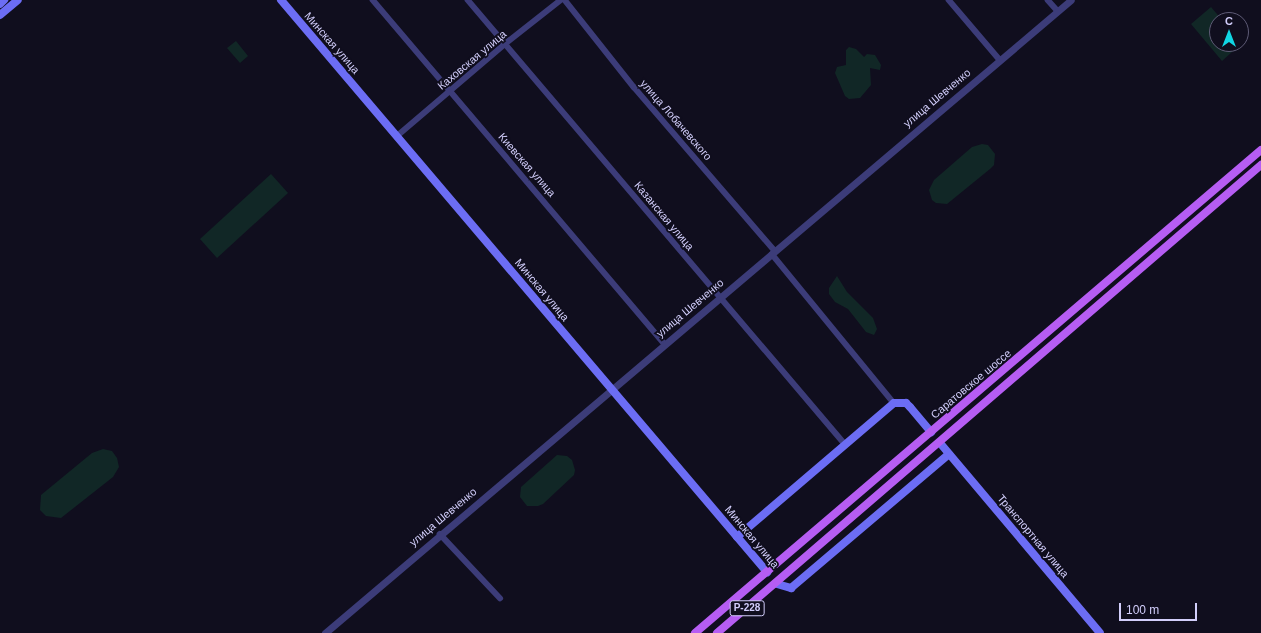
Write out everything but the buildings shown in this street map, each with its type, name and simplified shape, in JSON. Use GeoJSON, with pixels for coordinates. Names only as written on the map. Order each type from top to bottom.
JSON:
{"type":"FeatureCollection","features":[{"type":"Feature","properties":{"kind":"main road"},"geometry":{"type":"LineString","coordinates":[[0,4],[4,0]]}},
{"type":"Feature","properties":{"kind":"main road"},"geometry":{"type":"LineString","coordinates":[[0,15],[18,0]]}},
{"type":"Feature","properties":{"kind":"main road","name":"Минская улица"},"geometry":{"type":"LineString","coordinates":[[280,0],[612,388],[777,584],[791,588],[949,454]]}},
{"type":"Feature","properties":{"kind":"main road","name":"Саратовское шоссе"},"geometry":{"type":"LineString","coordinates":[[695,633],[1261,150]]}},
{"type":"Feature","properties":{"kind":"main road","name":"Саратовское шоссе"},"geometry":{"type":"LineString","coordinates":[[717,633],[777,584],[1261,165]]}},
{"type":"Feature","properties":{"kind":"main road"},"geometry":{"type":"LineString","coordinates":[[737,537],[894,403],[906,403],[940,442]]}},
{"type":"Feature","properties":{"kind":"main road","name":"Транспортная улица"},"geometry":{"type":"LineString","coordinates":[[940,442],[1100,633]]}},
{"type":"Feature","properties":{"kind":"street","name":"Киевская улица"},"geometry":{"type":"LineString","coordinates":[[373,0],[665,344]]}},
{"type":"Feature","properties":{"kind":"street","name":"Казанская улица"},"geometry":{"type":"LineString","coordinates":[[468,0],[845,444]]}},
{"type":"Feature","properties":{"kind":"street","name":"Каховская улица"},"geometry":{"type":"LineString","coordinates":[[397,136],[505,44],[561,0]]}},
{"type":"Feature","properties":{"kind":"street","name":"улица Лобачевского"},"geometry":{"type":"LineString","coordinates":[[565,0],[634,87],[773,252],[894,403]]}},
{"type":"Feature","properties":{"kind":"street"},"geometry":{"type":"LineString","coordinates":[[949,0],[1000,60]]}},
{"type":"Feature","properties":{"kind":"street"},"geometry":{"type":"LineString","coordinates":[[1048,0],[1058,11]]}},
{"type":"Feature","properties":{"kind":"street","name":"улица Шевченко"},"geometry":{"type":"LineString","coordinates":[[324,633],[1071,0]]}},
{"type":"Feature","properties":{"kind":"street"},"geometry":{"type":"LineString","coordinates":[[440,534],[500,598]]}},
{"type":"Feature","properties":{"kind":"green space"},"geometry":{"type":"Polygon","coordinates":[[[1211,7],[1215,12],[1209,12],[1209,45],[1191,24],[1211,7]]]}},
{"type":"Feature","properties":{"kind":"green space"},"geometry":{"type":"Polygon","coordinates":[[[236,41],[248,56],[240,63],[227,48],[236,41]]]}},
{"type":"Feature","properties":{"kind":"green space"},"geometry":{"type":"Polygon","coordinates":[[[849,47],[856,49],[864,57],[867,54],[875,55],[881,65],[880,70],[870,68],[871,85],[860,98],[849,99],[845,96],[835,73],[837,67],[846,65],[846,50],[849,47]]]}},
{"type":"Feature","properties":{"kind":"green space"},"geometry":{"type":"Polygon","coordinates":[[[1214,52],[1232,52],[1222,61],[1214,52]]]}},
{"type":"Feature","properties":{"kind":"green space"},"geometry":{"type":"Polygon","coordinates":[[[982,144],[988,145],[995,154],[994,165],[947,204],[936,203],[932,200],[929,190],[934,180],[972,147],[982,144]]]}},
{"type":"Feature","properties":{"kind":"green space"},"geometry":{"type":"Polygon","coordinates":[[[271,174],[288,193],[217,258],[200,239],[271,174]]]}},
{"type":"Feature","properties":{"kind":"green space"},"geometry":{"type":"Polygon","coordinates":[[[837,276],[847,292],[873,318],[877,329],[874,335],[866,332],[848,309],[835,302],[829,294],[829,288],[837,276]]]}},
{"type":"Feature","properties":{"kind":"green space"},"geometry":{"type":"Polygon","coordinates":[[[103,449],[112,451],[117,458],[119,467],[113,477],[61,518],[46,516],[40,510],[41,495],[92,453],[103,449]]]}},
{"type":"Feature","properties":{"kind":"green space"},"geometry":{"type":"Polygon","coordinates":[[[557,455],[567,456],[572,460],[575,470],[574,475],[543,504],[538,506],[527,506],[520,497],[521,487],[557,455]]]}}]}
